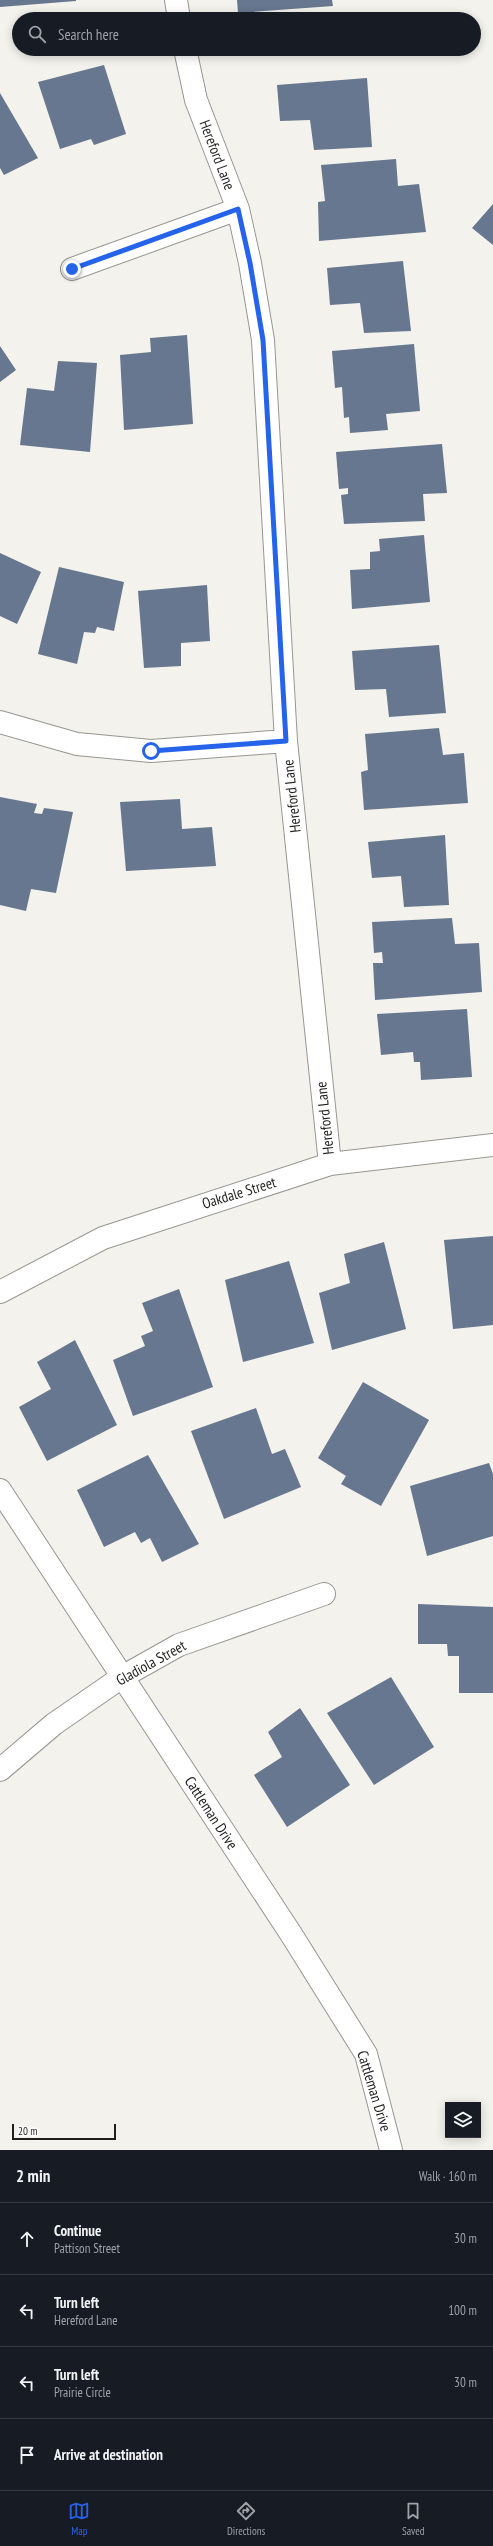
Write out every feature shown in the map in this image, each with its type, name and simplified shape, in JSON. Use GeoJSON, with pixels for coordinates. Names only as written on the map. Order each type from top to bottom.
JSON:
{"type":"FeatureCollection","features":[{"type":"Feature","properties":{"kind":"street"},"geometry":{"type":"LineString","coordinates":[[176,0],[178,12]]}},
{"type":"Feature","properties":{"kind":"street","name":"Hereford Lane"},"geometry":{"type":"LineString","coordinates":[[187,56],[196,100],[238,209],[250,263],[263,340],[286,741],[330,1164]]}},
{"type":"Feature","properties":{"kind":"street"},"geometry":{"type":"LineString","coordinates":[[72,269],[238,209]]}},
{"type":"Feature","properties":{"kind":"street"},"geometry":{"type":"LineString","coordinates":[[0,722],[77,744],[151,751],[286,741]]}},
{"type":"Feature","properties":{"kind":"street","name":"Oakdale Street"},"geometry":{"type":"LineString","coordinates":[[0,1292],[103,1238],[330,1164],[493,1145]]}},
{"type":"Feature","properties":{"kind":"street","name":"Cattleman Drive"},"geometry":{"type":"LineString","coordinates":[[0,1490],[291,1934],[366,2054],[391,2150]]}},
{"type":"Feature","properties":{"kind":"street","name":"Gladiola Street"},"geometry":{"type":"LineString","coordinates":[[0,1770],[54,1724],[122,1677],[179,1644],[324,1594]]}},
{"type":"Feature","properties":{"kind":"building"},"geometry":{"type":"Polygon","coordinates":[[[0,0],[76,0],[76,1],[0,7],[0,0]]]}},
{"type":"Feature","properties":{"kind":"building"},"geometry":{"type":"Polygon","coordinates":[[[237,0],[332,0],[333,6],[252,12],[238,12],[237,0]]]}},
{"type":"Feature","properties":{"kind":"building"},"geometry":{"type":"Polygon","coordinates":[[[104,65],[126,134],[94,145],[91,139],[60,149],[38,82],[104,65]]]}},
{"type":"Feature","properties":{"kind":"building"},"geometry":{"type":"Polygon","coordinates":[[[367,78],[372,147],[314,150],[310,120],[280,121],[277,85],[367,78]]]}},
{"type":"Feature","properties":{"kind":"building"},"geometry":{"type":"Polygon","coordinates":[[[0,93],[38,158],[4,175],[0,168],[0,93]]]}},
{"type":"Feature","properties":{"kind":"building"},"geometry":{"type":"Polygon","coordinates":[[[396,159],[398,186],[419,184],[426,232],[319,241],[318,202],[325,201],[321,165],[396,159]]]}},
{"type":"Feature","properties":{"kind":"building"},"geometry":{"type":"Polygon","coordinates":[[[493,204],[493,245],[472,228],[493,204]]]}},
{"type":"Feature","properties":{"kind":"building"},"geometry":{"type":"Polygon","coordinates":[[[403,261],[411,331],[364,333],[360,303],[330,305],[327,268],[403,261]]]}},
{"type":"Feature","properties":{"kind":"building"},"geometry":{"type":"Polygon","coordinates":[[[187,335],[193,424],[124,430],[120,355],[151,352],[150,338],[187,335]]]}},
{"type":"Feature","properties":{"kind":"building"},"geometry":{"type":"Polygon","coordinates":[[[414,344],[420,411],[386,414],[388,430],[350,433],[349,417],[344,418],[342,387],[335,388],[332,351],[414,344]]]}},
{"type":"Feature","properties":{"kind":"building"},"geometry":{"type":"Polygon","coordinates":[[[0,346],[16,370],[0,382],[0,346]]]}},
{"type":"Feature","properties":{"kind":"building"},"geometry":{"type":"Polygon","coordinates":[[[58,361],[97,363],[90,452],[20,445],[27,388],[54,391],[58,361]]]}},
{"type":"Feature","properties":{"kind":"building"},"geometry":{"type":"Polygon","coordinates":[[[442,444],[447,493],[423,494],[425,521],[344,524],[341,495],[348,494],[348,488],[339,489],[336,452],[442,444]]]}},
{"type":"Feature","properties":{"kind":"building"},"geometry":{"type":"Polygon","coordinates":[[[424,535],[430,602],[352,609],[350,570],[370,569],[370,552],[380,551],[379,539],[424,535]]]}},
{"type":"Feature","properties":{"kind":"building"},"geometry":{"type":"Polygon","coordinates":[[[0,553],[41,572],[17,624],[0,616],[0,553]]]}},
{"type":"Feature","properties":{"kind":"building"},"geometry":{"type":"Polygon","coordinates":[[[59,567],[124,582],[114,631],[97,627],[95,633],[84,632],[77,664],[38,654],[59,567]]]}},
{"type":"Feature","properties":{"kind":"building"},"geometry":{"type":"Polygon","coordinates":[[[207,585],[210,641],[181,643],[181,666],[144,668],[138,591],[207,585]]]}},
{"type":"Feature","properties":{"kind":"building"},"geometry":{"type":"Polygon","coordinates":[[[439,645],[446,713],[389,717],[386,689],[355,690],[352,651],[439,645]]]}},
{"type":"Feature","properties":{"kind":"building"},"geometry":{"type":"Polygon","coordinates":[[[439,728],[443,755],[464,753],[468,803],[364,810],[361,772],[368,770],[365,734],[439,728]]]}},
{"type":"Feature","properties":{"kind":"building"},"geometry":{"type":"Polygon","coordinates":[[[0,797],[37,804],[34,813],[42,814],[44,808],[73,812],[56,893],[31,889],[26,911],[0,905],[0,797]]]}},
{"type":"Feature","properties":{"kind":"building"},"geometry":{"type":"Polygon","coordinates":[[[180,799],[182,829],[212,827],[216,866],[126,871],[120,802],[180,799]]]}},
{"type":"Feature","properties":{"kind":"building"},"geometry":{"type":"Polygon","coordinates":[[[445,835],[449,905],[404,907],[401,876],[372,878],[368,842],[445,835]]]}},
{"type":"Feature","properties":{"kind":"building"},"geometry":{"type":"Polygon","coordinates":[[[452,918],[455,944],[479,943],[482,992],[375,1000],[373,963],[383,963],[382,952],[374,953],[372,922],[452,918]]]}},
{"type":"Feature","properties":{"kind":"building"},"geometry":{"type":"Polygon","coordinates":[[[467,1009],[472,1077],[421,1080],[420,1062],[414,1062],[413,1052],[381,1055],[377,1014],[467,1009]]]}},
{"type":"Feature","properties":{"kind":"building"},"geometry":{"type":"Polygon","coordinates":[[[493,1236],[493,1325],[453,1329],[444,1240],[493,1236]]]}},
{"type":"Feature","properties":{"kind":"building"},"geometry":{"type":"Polygon","coordinates":[[[384,1242],[406,1329],[332,1350],[319,1293],[350,1283],[344,1254],[384,1242]]]}},
{"type":"Feature","properties":{"kind":"building"},"geometry":{"type":"Polygon","coordinates":[[[289,1261],[314,1343],[243,1362],[225,1280],[289,1261]]]}},
{"type":"Feature","properties":{"kind":"building"},"geometry":{"type":"Polygon","coordinates":[[[179,1289],[213,1387],[133,1416],[113,1360],[145,1346],[141,1336],[153,1331],[142,1303],[179,1289]]]}},
{"type":"Feature","properties":{"kind":"building"},"geometry":{"type":"Polygon","coordinates":[[[75,1340],[117,1425],[47,1461],[19,1407],[51,1389],[37,1362],[75,1340]]]}},
{"type":"Feature","properties":{"kind":"building"},"geometry":{"type":"Polygon","coordinates":[[[363,1382],[429,1420],[381,1506],[341,1484],[346,1476],[318,1458],[363,1382]]]}},
{"type":"Feature","properties":{"kind":"building"},"geometry":{"type":"Polygon","coordinates":[[[256,1408],[272,1454],[285,1449],[301,1487],[224,1519],[191,1431],[256,1408]]]}},
{"type":"Feature","properties":{"kind":"building"},"geometry":{"type":"Polygon","coordinates":[[[148,1455],[199,1544],[162,1562],[150,1538],[141,1543],[135,1532],[104,1547],[77,1490],[148,1455]]]}},
{"type":"Feature","properties":{"kind":"building"},"geometry":{"type":"Polygon","coordinates":[[[489,1463],[493,1474],[493,1536],[427,1556],[410,1486],[489,1463]]]}},
{"type":"Feature","properties":{"kind":"building"},"geometry":{"type":"Polygon","coordinates":[[[418,1604],[493,1607],[493,1693],[459,1693],[459,1656],[448,1656],[447,1644],[418,1644],[418,1604]]]}},
{"type":"Feature","properties":{"kind":"building"},"geometry":{"type":"Polygon","coordinates":[[[391,1677],[434,1747],[374,1785],[327,1713],[391,1677]]]}},
{"type":"Feature","properties":{"kind":"building"},"geometry":{"type":"Polygon","coordinates":[[[300,1708],[350,1785],[287,1827],[254,1775],[282,1757],[268,1732],[300,1708]]]}},
{"type":"Feature","properties":{"kind":"route"},"geometry":{"type":"LineString","coordinates":[[72,269],[238,209],[250,263],[263,340],[286,741],[151,751]]}}]}
